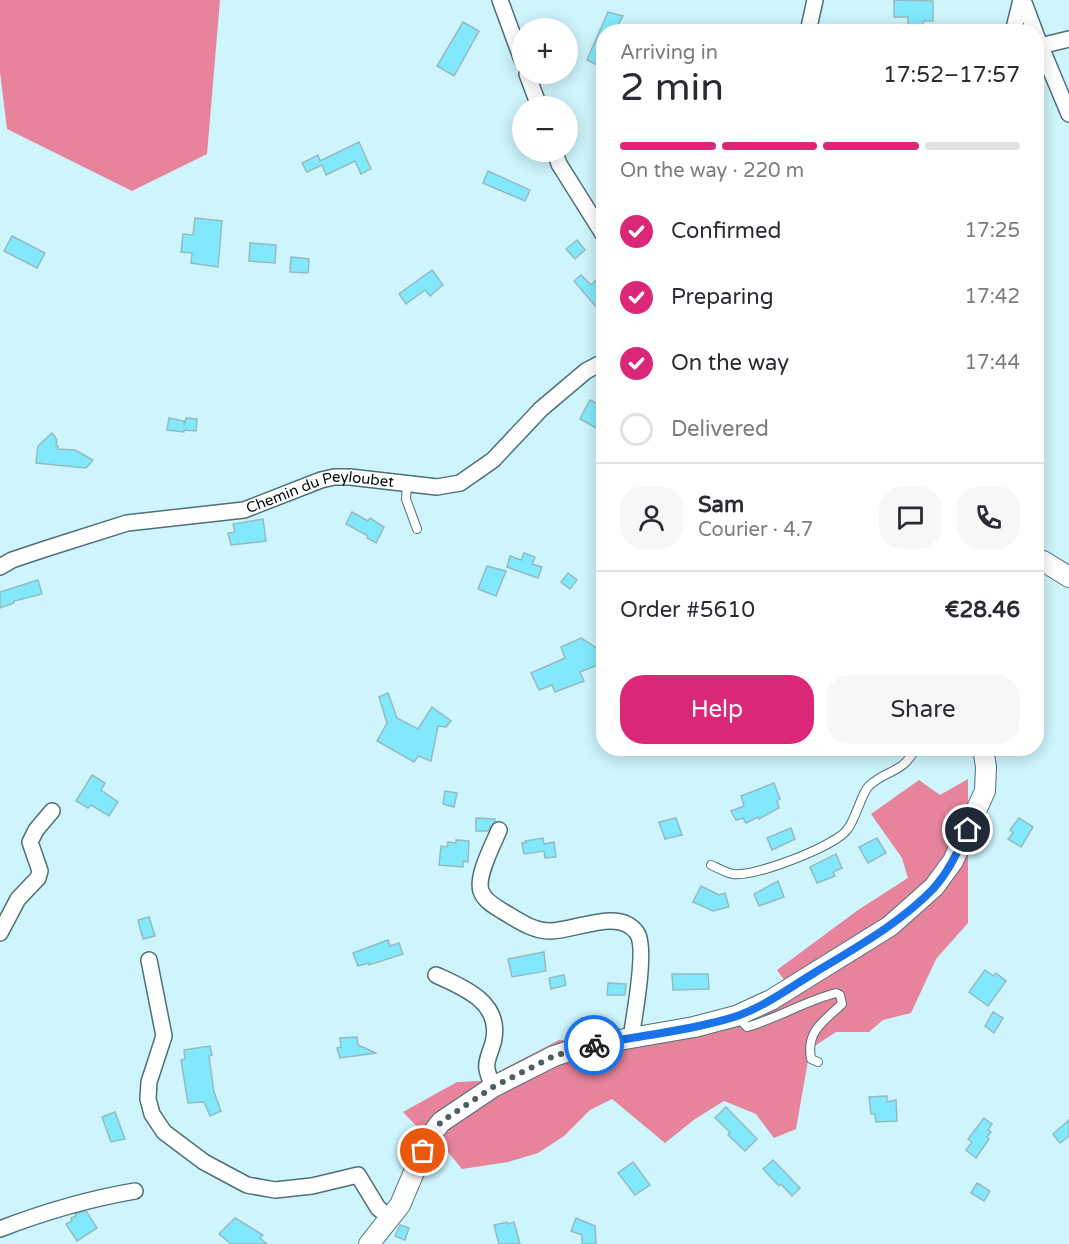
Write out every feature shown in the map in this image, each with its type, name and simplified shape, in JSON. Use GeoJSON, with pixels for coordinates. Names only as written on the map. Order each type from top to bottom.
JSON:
{"type":"FeatureCollection","features":[{"type":"Feature","properties":{"kind":"street"},"geometry":{"type":"LineString","coordinates":[[500,0],[512,33]]}},
{"type":"Feature","properties":{"kind":"street"},"geometry":{"type":"LineString","coordinates":[[810,24],[815,0]]}},
{"type":"Feature","properties":{"kind":"street"},"geometry":{"type":"LineString","coordinates":[[1015,24],[1022,0]]}},
{"type":"Feature","properties":{"kind":"street"},"geometry":{"type":"LineString","coordinates":[[1022,0],[1030,24]]}},
{"type":"Feature","properties":{"kind":"street"},"geometry":{"type":"LineString","coordinates":[[1044,38],[1069,39]]}},
{"type":"Feature","properties":{"kind":"street"},"geometry":{"type":"LineString","coordinates":[[1044,57],[1069,114]]}},
{"type":"Feature","properties":{"kind":"street"},"geometry":{"type":"LineString","coordinates":[[558,162],[596,223]]}},
{"type":"Feature","properties":{"kind":"street","name":"Chemin du Peyloubet"},"geometry":{"type":"LineString","coordinates":[[0,567],[12,560],[127,523],[244,510],[321,480],[350,477],[437,487],[460,483],[493,460],[550,402],[586,371],[596,366]]}},
{"type":"Feature","properties":{"kind":"street"},"geometry":{"type":"LineString","coordinates":[[1044,562],[1069,576]]}},
{"type":"Feature","properties":{"kind":"street"},"geometry":{"type":"LineString","coordinates":[[373,1243],[400,1205],[434,1130],[458,1109],[493,1087],[554,1056],[585,1046],[694,1027],[736,1016],[771,1000],[890,926],[934,887],[953,861],[985,791],[984,756]]}},
{"type":"Feature","properties":{"kind":"street"},"geometry":{"type":"LineString","coordinates":[[0,933],[18,899],[38,878],[40,871],[30,842],[36,830],[52,811]]}},
{"type":"Feature","properties":{"kind":"street"},"geometry":{"type":"LineString","coordinates":[[499,830],[479,880],[481,893],[490,904],[533,929],[551,931],[612,920],[627,922],[639,934],[637,1004],[631,1037]]}},
{"type":"Feature","properties":{"kind":"street"},"geometry":{"type":"LineString","coordinates":[[149,960],[164,1036],[149,1082],[148,1099],[152,1114],[164,1132],[204,1162],[247,1185],[275,1190],[312,1186],[357,1175],[378,1208],[390,1218]]}},
{"type":"Feature","properties":{"kind":"street"},"geometry":{"type":"LineString","coordinates":[[436,975],[469,990],[485,1003],[493,1020],[495,1036],[486,1068],[493,1087]]}},
{"type":"Feature","properties":{"kind":"street"},"geometry":{"type":"LineString","coordinates":[[0,1229],[33,1216],[96,1198],[135,1191]]}},
{"type":"Feature","properties":{"kind":"lane"},"geometry":{"type":"LineString","coordinates":[[407,484],[406,499],[417,529]]}},
{"type":"Feature","properties":{"kind":"lane"},"geometry":{"type":"LineString","coordinates":[[711,865],[732,874],[755,873],[836,839],[852,822],[868,786],[894,772],[906,763],[911,756]]}},
{"type":"Feature","properties":{"kind":"lane"},"geometry":{"type":"LineString","coordinates":[[736,1016],[747,1027],[771,1020],[822,996],[836,993],[840,996],[842,1004],[812,1035],[810,1040],[811,1059],[818,1062]]}},
{"type":"Feature","properties":{"kind":"shaded area"},"geometry":{"type":"Polygon","coordinates":[[[0,0],[220,0],[207,154],[132,191],[7,129],[0,72],[0,0]]]}},
{"type":"Feature","properties":{"kind":"shaded area"},"geometry":{"type":"Polygon","coordinates":[[[968,779],[968,923],[936,959],[911,1013],[883,1020],[869,1032],[836,1032],[810,1049],[796,1129],[774,1138],[756,1114],[724,1101],[695,1119],[665,1143],[612,1099],[590,1110],[564,1136],[538,1153],[508,1162],[462,1169],[443,1146],[421,1131],[403,1112],[457,1082],[480,1081],[559,1040],[627,1044],[794,994],[777,970],[858,910],[908,878],[902,858],[871,814],[919,780],[940,795],[968,779]]]}},
{"type":"Feature","properties":{"kind":"building"},"geometry":{"type":"Polygon","coordinates":[[[894,0],[933,1],[933,21],[908,24],[908,17],[894,17],[894,0]]]}},
{"type":"Feature","properties":{"kind":"building"},"geometry":{"type":"Polygon","coordinates":[[[608,12],[623,16],[618,24],[603,24],[608,12]]]}},
{"type":"Feature","properties":{"kind":"building"},"geometry":{"type":"Polygon","coordinates":[[[463,22],[479,31],[454,76],[437,66],[463,22]]]}},
{"type":"Feature","properties":{"kind":"building"},"geometry":{"type":"Polygon","coordinates":[[[596,39],[596,64],[587,60],[596,39]]]}},
{"type":"Feature","properties":{"kind":"building"},"geometry":{"type":"Polygon","coordinates":[[[359,142],[371,169],[361,174],[355,161],[326,175],[322,165],[307,172],[302,163],[318,155],[320,161],[359,142]]]}},
{"type":"Feature","properties":{"kind":"building"},"geometry":{"type":"Polygon","coordinates":[[[488,171],[530,190],[525,201],[483,183],[488,171]]]}},
{"type":"Feature","properties":{"kind":"building"},"geometry":{"type":"Polygon","coordinates":[[[195,218],[222,221],[218,267],[191,263],[192,253],[181,252],[183,234],[193,235],[195,218]]]}},
{"type":"Feature","properties":{"kind":"building"},"geometry":{"type":"Polygon","coordinates":[[[12,236],[45,253],[37,268],[4,251],[12,236]]]}},
{"type":"Feature","properties":{"kind":"building"},"geometry":{"type":"Polygon","coordinates":[[[577,240],[585,250],[575,259],[566,249],[577,240]]]}},
{"type":"Feature","properties":{"kind":"building"},"geometry":{"type":"Polygon","coordinates":[[[250,243],[276,245],[275,263],[249,261],[250,243]]]}},
{"type":"Feature","properties":{"kind":"building"},"geometry":{"type":"Polygon","coordinates":[[[291,257],[309,259],[308,273],[290,272],[291,257]]]}},
{"type":"Feature","properties":{"kind":"building"},"geometry":{"type":"Polygon","coordinates":[[[432,270],[443,285],[430,296],[425,290],[406,304],[399,294],[432,270]]]}},
{"type":"Feature","properties":{"kind":"building"},"geometry":{"type":"Polygon","coordinates":[[[581,275],[591,285],[595,281],[596,307],[574,281],[581,275]]]}},
{"type":"Feature","properties":{"kind":"building"},"geometry":{"type":"Polygon","coordinates":[[[590,400],[596,403],[596,428],[580,419],[590,400]]]}},
{"type":"Feature","properties":{"kind":"building"},"geometry":{"type":"Polygon","coordinates":[[[169,418],[184,421],[184,425],[186,418],[197,419],[196,431],[167,430],[169,418]]]}},
{"type":"Feature","properties":{"kind":"building"},"geometry":{"type":"Polygon","coordinates":[[[52,433],[57,440],[58,449],[75,450],[93,460],[86,468],[36,463],[38,446],[52,433]]]}},
{"type":"Feature","properties":{"kind":"building"},"geometry":{"type":"Polygon","coordinates":[[[352,512],[368,521],[370,518],[384,527],[376,543],[346,524],[352,512]]]}},
{"type":"Feature","properties":{"kind":"building"},"geometry":{"type":"Polygon","coordinates":[[[263,519],[266,541],[231,545],[228,533],[235,532],[233,524],[263,519]]]}},
{"type":"Feature","properties":{"kind":"building"},"geometry":{"type":"Polygon","coordinates":[[[524,553],[535,557],[532,564],[542,567],[538,578],[507,567],[510,556],[521,560],[524,553]]]}},
{"type":"Feature","properties":{"kind":"building"},"geometry":{"type":"Polygon","coordinates":[[[487,566],[506,571],[496,596],[478,589],[487,566]]]}},
{"type":"Feature","properties":{"kind":"building"},"geometry":{"type":"Polygon","coordinates":[[[568,573],[577,580],[570,589],[561,582],[568,573]]]}},
{"type":"Feature","properties":{"kind":"building"},"geometry":{"type":"Polygon","coordinates":[[[38,580],[42,594],[14,601],[0,608],[0,592],[38,580]]]}},
{"type":"Feature","properties":{"kind":"building"},"geometry":{"type":"Polygon","coordinates":[[[581,638],[596,648],[596,666],[580,672],[584,681],[555,692],[552,685],[539,690],[531,673],[565,658],[561,647],[581,638]]]}},
{"type":"Feature","properties":{"kind":"building"},"geometry":{"type":"Polygon","coordinates":[[[388,693],[397,718],[418,729],[432,707],[451,721],[446,727],[438,726],[431,761],[418,756],[414,762],[377,741],[387,723],[379,697],[388,693]]]}},
{"type":"Feature","properties":{"kind":"building"},"geometry":{"type":"Polygon","coordinates":[[[92,775],[105,783],[101,790],[118,802],[109,816],[91,805],[88,808],[76,801],[92,775]]]}},
{"type":"Feature","properties":{"kind":"building"},"geometry":{"type":"Polygon","coordinates":[[[774,783],[780,799],[777,801],[779,808],[746,823],[743,818],[736,820],[731,811],[744,806],[741,796],[774,783]]]}},
{"type":"Feature","properties":{"kind":"building"},"geometry":{"type":"Polygon","coordinates":[[[445,791],[457,793],[454,807],[443,804],[445,791]]]}},
{"type":"Feature","properties":{"kind":"building"},"geometry":{"type":"Polygon","coordinates":[[[476,818],[495,819],[495,821],[488,831],[476,831],[476,818]]]}},
{"type":"Feature","properties":{"kind":"building"},"geometry":{"type":"Polygon","coordinates":[[[676,818],[682,835],[665,839],[659,822],[676,818]]]}},
{"type":"Feature","properties":{"kind":"building"},"geometry":{"type":"Polygon","coordinates":[[[1019,818],[1033,827],[1021,847],[1008,839],[1013,833],[1010,830],[1019,818]]]}},
{"type":"Feature","properties":{"kind":"building"},"geometry":{"type":"Polygon","coordinates":[[[791,828],[795,839],[772,850],[767,838],[791,828]]]}},
{"type":"Feature","properties":{"kind":"building"},"geometry":{"type":"Polygon","coordinates":[[[543,838],[544,844],[554,842],[556,857],[545,858],[544,851],[524,854],[522,843],[543,838]]]}},
{"type":"Feature","properties":{"kind":"building"},"geometry":{"type":"Polygon","coordinates":[[[877,838],[886,853],[868,863],[859,847],[877,838]]]}},
{"type":"Feature","properties":{"kind":"building"},"geometry":{"type":"Polygon","coordinates":[[[456,840],[469,841],[468,862],[463,861],[463,867],[439,865],[441,846],[447,847],[448,842],[456,843],[456,840]]]}},
{"type":"Feature","properties":{"kind":"building"},"geometry":{"type":"Polygon","coordinates":[[[836,854],[842,868],[833,872],[835,876],[817,883],[810,867],[836,854]]]}},
{"type":"Feature","properties":{"kind":"building"},"geometry":{"type":"Polygon","coordinates":[[[778,881],[784,897],[759,906],[754,894],[778,881]]]}},
{"type":"Feature","properties":{"kind":"building"},"geometry":{"type":"Polygon","coordinates":[[[701,886],[719,895],[725,893],[729,907],[713,911],[693,902],[701,886]]]}},
{"type":"Feature","properties":{"kind":"building"},"geometry":{"type":"Polygon","coordinates":[[[149,917],[155,936],[143,939],[138,920],[149,917]]]}},
{"type":"Feature","properties":{"kind":"building"},"geometry":{"type":"Polygon","coordinates":[[[388,940],[390,946],[399,943],[403,954],[369,965],[369,963],[358,966],[353,953],[388,940]]]}},
{"type":"Feature","properties":{"kind":"building"},"geometry":{"type":"Polygon","coordinates":[[[544,952],[546,971],[512,977],[508,959],[544,952]]]}},
{"type":"Feature","properties":{"kind":"building"},"geometry":{"type":"Polygon","coordinates":[[[985,970],[994,976],[996,973],[1006,981],[988,1006],[969,992],[985,970]]]}},
{"type":"Feature","properties":{"kind":"building"},"geometry":{"type":"Polygon","coordinates":[[[672,974],[708,974],[709,989],[673,990],[672,974]]]}},
{"type":"Feature","properties":{"kind":"building"},"geometry":{"type":"Polygon","coordinates":[[[564,975],[566,985],[551,989],[549,978],[564,975]]]}},
{"type":"Feature","properties":{"kind":"building"},"geometry":{"type":"Polygon","coordinates":[[[608,983],[626,984],[625,995],[607,995],[608,983]]]}},
{"type":"Feature","properties":{"kind":"building"},"geometry":{"type":"Polygon","coordinates":[[[993,1012],[1003,1018],[994,1033],[985,1026],[993,1012]]]}},
{"type":"Feature","properties":{"kind":"building"},"geometry":{"type":"Polygon","coordinates":[[[357,1037],[358,1045],[376,1053],[340,1058],[337,1048],[341,1047],[340,1038],[357,1037]]]}},
{"type":"Feature","properties":{"kind":"building"},"geometry":{"type":"Polygon","coordinates":[[[210,1046],[212,1055],[209,1056],[214,1092],[221,1111],[210,1116],[204,1102],[188,1103],[181,1060],[185,1059],[184,1050],[210,1046]]]}},
{"type":"Feature","properties":{"kind":"building"},"geometry":{"type":"Polygon","coordinates":[[[887,1096],[887,1102],[896,1100],[897,1121],[876,1122],[875,1114],[871,1114],[869,1097],[887,1096]]]}},
{"type":"Feature","properties":{"kind":"building"},"geometry":{"type":"Polygon","coordinates":[[[726,1107],[757,1139],[745,1151],[728,1135],[730,1132],[715,1118],[726,1107]]]}},
{"type":"Feature","properties":{"kind":"building"},"geometry":{"type":"Polygon","coordinates":[[[115,1112],[125,1139],[111,1142],[102,1117],[115,1112]]]}},
{"type":"Feature","properties":{"kind":"building"},"geometry":{"type":"Polygon","coordinates":[[[984,1118],[992,1124],[988,1130],[991,1132],[976,1158],[966,1150],[972,1142],[968,1139],[984,1118]]]}},
{"type":"Feature","properties":{"kind":"building"},"geometry":{"type":"Polygon","coordinates":[[[1069,1120],[1069,1136],[1060,1143],[1053,1134],[1069,1120]]]}},
{"type":"Feature","properties":{"kind":"building"},"geometry":{"type":"Polygon","coordinates":[[[773,1160],[800,1188],[792,1196],[763,1169],[773,1160]]]}},
{"type":"Feature","properties":{"kind":"building"},"geometry":{"type":"Polygon","coordinates":[[[633,1162],[650,1185],[635,1195],[618,1173],[633,1162]]]}},
{"type":"Feature","properties":{"kind":"building"},"geometry":{"type":"Polygon","coordinates":[[[977,1183],[990,1191],[984,1201],[971,1193],[977,1183]]]}},
{"type":"Feature","properties":{"kind":"building"},"geometry":{"type":"Polygon","coordinates":[[[86,1211],[97,1228],[77,1241],[66,1224],[72,1221],[71,1218],[76,1216],[75,1214],[86,1211]]]}},
{"type":"Feature","properties":{"kind":"building"},"geometry":{"type":"Polygon","coordinates":[[[235,1218],[263,1235],[260,1238],[267,1244],[231,1244],[219,1234],[235,1218]]]}},
{"type":"Feature","properties":{"kind":"building"},"geometry":{"type":"Polygon","coordinates":[[[576,1218],[595,1226],[596,1244],[582,1244],[582,1235],[571,1231],[576,1218]]]}},
{"type":"Feature","properties":{"kind":"building"},"geometry":{"type":"Polygon","coordinates":[[[507,1222],[508,1224],[514,1222],[520,1244],[499,1244],[494,1225],[507,1222]]]}},
{"type":"Feature","properties":{"kind":"building"},"geometry":{"type":"Polygon","coordinates":[[[400,1225],[409,1228],[405,1240],[395,1236],[400,1225]]]}},
{"type":"Feature","properties":{"kind":"way so far"},"geometry":{"type":"LineString","coordinates":[[423,1151],[428,1139],[441,1122],[493,1087],[554,1056],[594,1045]]}},
{"type":"Feature","properties":{"kind":"route"},"geometry":{"type":"LineString","coordinates":[[594,1045],[694,1027],[736,1016],[771,1000],[890,926],[922,899],[944,875],[968,830]]}}]}
